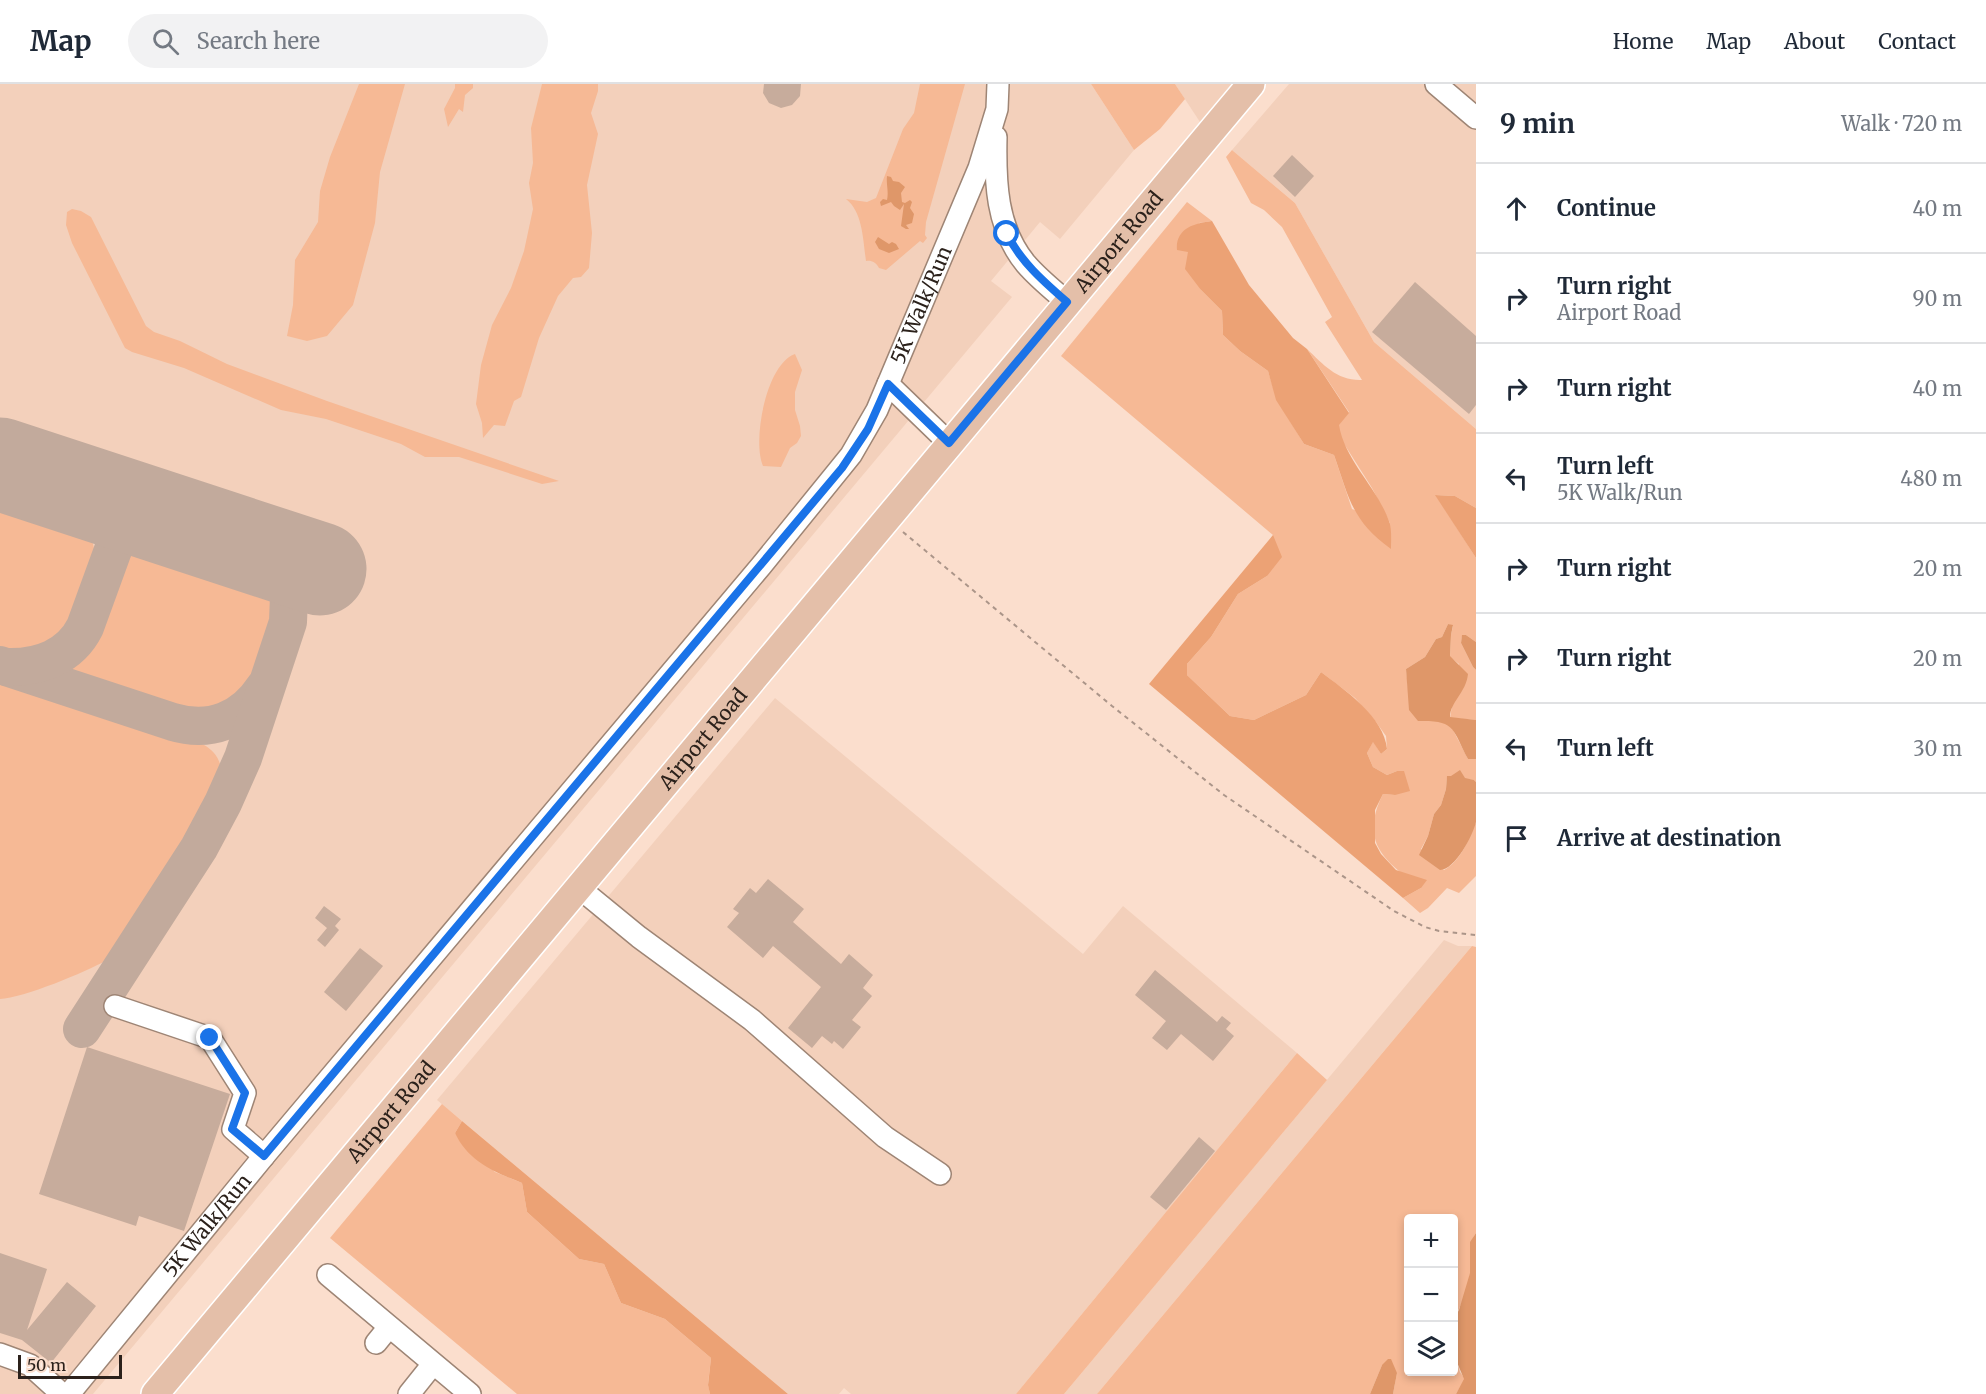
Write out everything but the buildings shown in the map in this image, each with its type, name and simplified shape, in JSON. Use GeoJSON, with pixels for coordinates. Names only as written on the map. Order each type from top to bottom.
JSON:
{"type":"FeatureCollection","features":[{"type":"Feature","properties":{"kind":"main road","name":"Airport Road"},"geometry":{"type":"LineString","coordinates":[[155,1394],[1251,84]]}},
{"type":"Feature","properties":{"kind":"lane","name":"5K Walk/Run"},"geometry":{"type":"LineString","coordinates":[[69,1394],[264,1156],[842,468],[868,429],[979,168],[997,109],[998,84]]}},
{"type":"Feature","properties":{"kind":"lane"},"geometry":{"type":"LineString","coordinates":[[1436,84],[1476,118]]}},
{"type":"Feature","properties":{"kind":"lane"},"geometry":{"type":"LineString","coordinates":[[997,109],[997,187],[1004,226],[1024,262],[1067,302]]}},
{"type":"Feature","properties":{"kind":"lane"},"geometry":{"type":"LineString","coordinates":[[888,384],[949,443]]}},
{"type":"Feature","properties":{"kind":"lane"},"geometry":{"type":"LineString","coordinates":[[578,887],[639,937],[752,1020],[885,1137],[940,1174]]}},
{"type":"Feature","properties":{"kind":"lane"},"geometry":{"type":"LineString","coordinates":[[115,1006],[210,1038],[245,1093],[232,1129],[264,1156]]}},
{"type":"Feature","properties":{"kind":"lane"},"geometry":{"type":"LineString","coordinates":[[328,1275],[383,1335],[433,1364],[470,1394]]}},
{"type":"Feature","properties":{"kind":"lane"},"geometry":{"type":"LineString","coordinates":[[0,1354],[30,1365],[62,1394]]}},
{"type":"Feature","properties":{"kind":"lane"},"geometry":{"type":"LineString","coordinates":[[409,1394],[433,1364]]}},
{"type":"Feature","properties":{"kind":"path"},"geometry":{"type":"LineString","coordinates":[[887,518],[1112,706],[1224,795],[1394,911],[1432,929],[1455,934],[1476,935]]}},
{"type":"Feature","properties":{"kind":"shaded area"},"geometry":{"type":"Polygon","coordinates":[[[0,84],[1091,84],[1134,150],[1060,239],[1040,222],[991,281],[1012,297],[93,1394],[0,1394],[0,84]]]}},
{"type":"Feature","properties":{"kind":"shaded area"},"geometry":{"type":"Polygon","coordinates":[[[359,84],[405,84],[380,172],[375,223],[353,305],[327,336],[307,341],[287,336],[293,305],[295,260],[318,222],[320,191],[330,157],[359,84]]]}},
{"type":"Feature","properties":{"kind":"shaded area"},"geometry":{"type":"Polygon","coordinates":[[[455,84],[473,84],[473,88],[465,95],[463,112],[459,109],[448,127],[444,109],[455,84]]]}},
{"type":"Feature","properties":{"kind":"shaded area"},"geometry":{"type":"Polygon","coordinates":[[[542,84],[598,84],[591,113],[598,134],[587,185],[592,233],[589,268],[581,277],[573,278],[558,296],[539,338],[521,397],[514,401],[505,426],[494,425],[483,438],[482,423],[476,404],[481,365],[492,325],[511,288],[524,251],[533,209],[529,183],[533,163],[531,128],[542,84]]]}},
{"type":"Feature","properties":{"kind":"shaded area"},"geometry":{"type":"Polygon","coordinates":[[[920,84],[965,84],[926,222],[925,235],[927,238],[923,243],[920,241],[886,270],[879,268],[873,262],[866,261],[859,219],[856,211],[846,199],[867,202],[876,198],[903,129],[914,113],[920,84]]]}},
{"type":"Feature","properties":{"kind":"shaded area"},"geometry":{"type":"Polygon","coordinates":[[[1091,84],[1175,84],[1185,99],[1160,129],[1134,150],[1091,84]]]}},
{"type":"Feature","properties":{"kind":"shaded area"},"geometry":{"type":"Polygon","coordinates":[[[1175,84],[1236,84],[1202,125],[1175,84]]]}},
{"type":"Feature","properties":{"kind":"shaded area"},"geometry":{"type":"Polygon","coordinates":[[[1289,84],[1476,84],[1476,429],[1374,342],[1295,203],[1232,150],[1289,84]]]}},
{"type":"Feature","properties":{"kind":"shaded area"},"geometry":{"type":"Polygon","coordinates":[[[1232,150],[1295,203],[1374,342],[1476,429],[1476,508],[1455,496],[1436,495],[1476,558],[1476,642],[1466,635],[1462,636],[1461,643],[1476,670],[1476,720],[1450,718],[1459,664],[1450,657],[1453,626],[1448,624],[1442,637],[1436,639],[1425,657],[1406,669],[1408,688],[1437,721],[1446,723],[1452,728],[1468,759],[1476,759],[1476,782],[1447,777],[1441,805],[1434,814],[1428,836],[1421,849],[1444,870],[1460,855],[1476,822],[1476,876],[1459,893],[1447,888],[1420,913],[1403,898],[1421,888],[1386,859],[1375,838],[1376,811],[1383,794],[1395,795],[1397,771],[1387,775],[1373,767],[1367,753],[1373,741],[1381,754],[1387,749],[1386,736],[1355,698],[1321,672],[1306,695],[1254,720],[1230,716],[1187,675],[1187,664],[1211,637],[1238,594],[1267,576],[1273,535],[1061,356],[1187,202],[1212,221],[1199,223],[1188,252],[1201,290],[1222,311],[1223,335],[1240,351],[1268,371],[1277,400],[1304,444],[1334,455],[1352,509],[1390,523],[1372,488],[1341,439],[1338,425],[1349,412],[1307,349],[1338,375],[1353,380],[1362,380],[1325,322],[1332,317],[1282,227],[1264,210],[1251,203],[1226,157],[1232,150]]]}},
{"type":"Feature","properties":{"kind":"shaded area"},"geometry":{"type":"Polygon","coordinates":[[[887,176],[905,187],[901,193],[902,202],[910,200],[912,202],[910,208],[914,214],[912,223],[906,225],[909,229],[901,226],[904,204],[900,210],[891,202],[881,206],[880,202],[883,199],[887,200],[887,176]]]}},
{"type":"Feature","properties":{"kind":"shaded area"},"geometry":{"type":"Polygon","coordinates":[[[72,209],[91,217],[146,326],[154,332],[180,341],[227,364],[327,401],[559,481],[542,484],[459,457],[425,457],[401,444],[326,419],[281,410],[184,368],[132,352],[125,348],[72,243],[66,225],[67,212],[72,209]]]}},
{"type":"Feature","properties":{"kind":"shaded area"},"geometry":{"type":"Polygon","coordinates":[[[1212,221],[1249,285],[1293,338],[1307,349],[1349,413],[1339,425],[1342,438],[1354,462],[1384,509],[1391,528],[1391,549],[1368,529],[1360,518],[1348,496],[1334,455],[1304,444],[1276,400],[1268,371],[1240,351],[1223,335],[1222,311],[1201,290],[1185,269],[1188,252],[1177,250],[1179,237],[1187,228],[1212,221]]]}},
{"type":"Feature","properties":{"kind":"shaded area"},"geometry":{"type":"Polygon","coordinates":[[[878,237],[889,244],[892,242],[896,244],[899,249],[889,253],[879,249],[875,242],[878,237]]]}},
{"type":"Feature","properties":{"kind":"shaded area"},"geometry":{"type":"Polygon","coordinates":[[[795,354],[802,370],[795,392],[795,410],[801,436],[790,448],[781,467],[763,466],[759,439],[764,404],[776,372],[795,354]]]}},
{"type":"Feature","properties":{"kind":"shaded area"},"geometry":{"type":"Polygon","coordinates":[[[1435,495],[1455,496],[1476,508],[1476,558],[1435,495]]]}},
{"type":"Feature","properties":{"kind":"shaded area"},"geometry":{"type":"Polygon","coordinates":[[[0,498],[77,523],[91,535],[95,553],[72,620],[63,637],[33,653],[10,653],[0,650],[0,498]]]}},
{"type":"Feature","properties":{"kind":"shaded area"},"geometry":{"type":"Polygon","coordinates":[[[1273,535],[1282,557],[1267,576],[1238,594],[1211,637],[1187,664],[1187,675],[1230,716],[1254,720],[1306,695],[1321,672],[1362,705],[1379,726],[1387,749],[1381,754],[1373,742],[1367,753],[1373,767],[1387,775],[1404,771],[1410,791],[1395,795],[1383,794],[1375,810],[1375,843],[1381,854],[1396,870],[1427,880],[1421,888],[1403,898],[1149,684],[1273,535]]]}},
{"type":"Feature","properties":{"kind":"shaded area"},"geometry":{"type":"Polygon","coordinates":[[[152,548],[266,585],[275,596],[277,613],[275,624],[261,664],[251,687],[235,703],[206,713],[191,714],[58,671],[81,657],[93,642],[123,559],[139,550],[152,548]]]}},
{"type":"Feature","properties":{"kind":"shaded area"},"geometry":{"type":"Polygon","coordinates":[[[1448,624],[1453,625],[1450,656],[1468,674],[1450,717],[1476,720],[1476,759],[1468,759],[1451,728],[1440,722],[1418,721],[1409,710],[1406,669],[1425,657],[1436,639],[1442,637],[1448,624]]]}},
{"type":"Feature","properties":{"kind":"shaded area"},"geometry":{"type":"Polygon","coordinates":[[[1462,635],[1476,642],[1476,670],[1461,643],[1462,635]]]}},
{"type":"Feature","properties":{"kind":"shaded area"},"geometry":{"type":"Polygon","coordinates":[[[0,678],[204,745],[216,755],[221,771],[218,785],[196,829],[126,940],[112,955],[97,965],[54,984],[0,999],[0,678]]]}},
{"type":"Feature","properties":{"kind":"shaded area"},"geometry":{"type":"Polygon","coordinates":[[[775,698],[1083,954],[1123,906],[1297,1053],[1016,1394],[851,1394],[844,1388],[839,1394],[788,1394],[437,1100],[775,698]]]}},
{"type":"Feature","properties":{"kind":"shaded area"},"geometry":{"type":"Polygon","coordinates":[[[1460,770],[1465,778],[1476,782],[1476,822],[1467,843],[1457,858],[1452,864],[1440,870],[1419,855],[1428,836],[1434,814],[1441,805],[1447,776],[1460,770]]]}},
{"type":"Feature","properties":{"kind":"shaded area"},"geometry":{"type":"Polygon","coordinates":[[[1444,940],[1458,946],[1472,946],[1097,1394],[1064,1394],[1444,940]]]}},
{"type":"Feature","properties":{"kind":"shaded area"},"geometry":{"type":"Polygon","coordinates":[[[1472,946],[1476,947],[1476,1233],[1471,1248],[1468,1286],[1458,1311],[1458,1214],[1404,1214],[1404,1376],[1458,1376],[1458,1366],[1465,1379],[1456,1394],[1393,1394],[1397,1373],[1382,1365],[1370,1394],[1097,1394],[1472,946]]]}},
{"type":"Feature","properties":{"kind":"shaded area"},"geometry":{"type":"Polygon","coordinates":[[[1297,1053],[1327,1080],[1064,1394],[1016,1394],[1297,1053]]]}},
{"type":"Feature","properties":{"kind":"shaded area"},"geometry":{"type":"Polygon","coordinates":[[[442,1104],[462,1121],[455,1133],[495,1172],[522,1183],[527,1212],[579,1259],[604,1264],[621,1303],[665,1319],[711,1358],[708,1384],[710,1394],[517,1394],[330,1238],[442,1104]]]}},
{"type":"Feature","properties":{"kind":"shaded area"},"geometry":{"type":"Polygon","coordinates":[[[462,1121],[788,1394],[710,1394],[708,1385],[711,1358],[665,1319],[621,1303],[604,1264],[579,1259],[527,1212],[522,1183],[492,1170],[460,1143],[455,1133],[462,1121]]]}},
{"type":"Feature","properties":{"kind":"shaded area"},"geometry":{"type":"Polygon","coordinates":[[[1476,1233],[1476,1394],[1456,1394],[1464,1379],[1458,1365],[1458,1312],[1470,1273],[1470,1242],[1476,1233]]]}},
{"type":"Feature","properties":{"kind":"shaded area"},"geometry":{"type":"Polygon","coordinates":[[[1391,1359],[1397,1373],[1393,1394],[1370,1394],[1382,1365],[1391,1359]]]}},
{"type":"Feature","properties":{"kind":"taxiway"},"geometry":{"type":"LineString","coordinates":[[7,667],[31,665],[52,659],[71,646],[79,637],[85,627],[129,506]]}},
{"type":"Feature","properties":{"kind":"taxiway"},"geometry":{"type":"LineString","coordinates":[[82,1029],[199,848],[243,758],[288,622],[289,596],[275,554]]}},
{"type":"Feature","properties":{"kind":"taxiway"},"geometry":{"type":"LineString","coordinates":[[0,665],[187,725],[213,725],[236,716],[256,699],[264,688]]}},
{"type":"Feature","properties":{"kind":"runway"},"geometry":{"type":"LineString","coordinates":[[0,464],[320,569]]}},
{"type":"Feature","properties":{"kind":"route"},"geometry":{"type":"LineString","coordinates":[[210,1038],[245,1093],[232,1129],[264,1156],[842,468],[868,429],[888,384],[949,443],[1067,302],[1024,262],[1007,234]]}}]}
